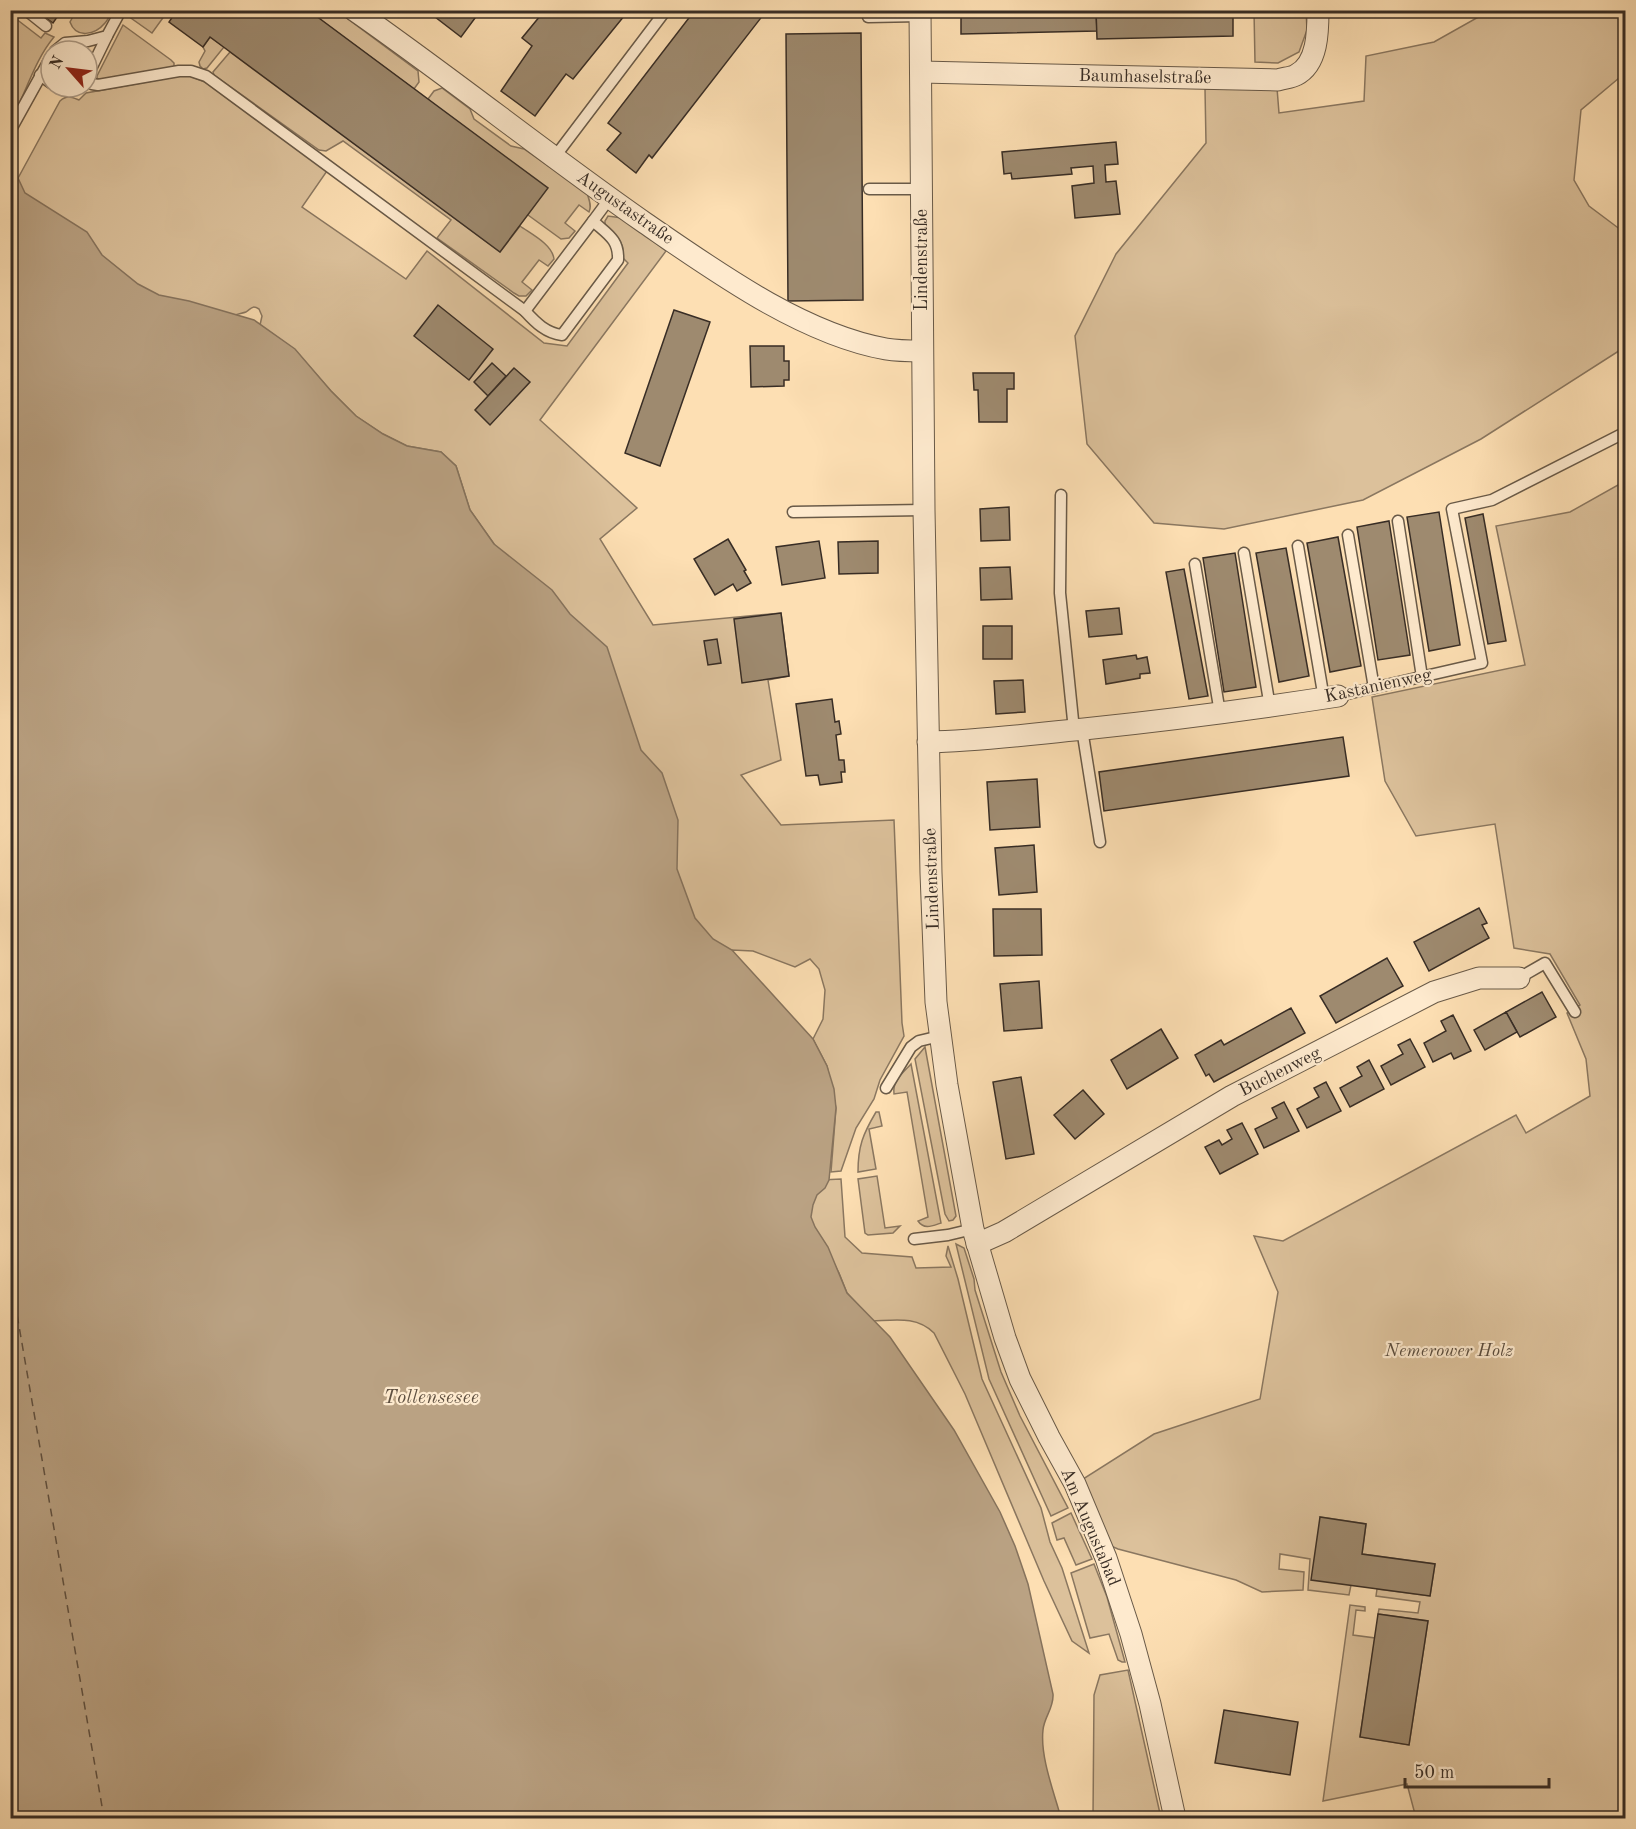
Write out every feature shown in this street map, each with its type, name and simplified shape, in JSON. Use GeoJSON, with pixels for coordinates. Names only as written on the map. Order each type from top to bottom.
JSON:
{"type":"FeatureCollection","features":[{"type":"Feature","properties":{"kind":"street","name":"Augustastraße"},"geometry":{"type":"LineString","coordinates":[[354,10],[554,158],[710,267],[821,329],[871,346],[922,351]]}},
{"type":"Feature","properties":{"kind":"street","name":"Baumhaselstraße"},"geometry":{"type":"LineString","coordinates":[[921,72],[1278,80],[1298,75],[1312,58],[1318,34],[1318,10]]}},
{"type":"Feature","properties":{"kind":"street","name":"Lindenstraße"},"geometry":{"type":"LineString","coordinates":[[921,13],[924,510],[931,885],[936,1002],[946,1084],[975,1237]]}},
{"type":"Feature","properties":{"kind":"street","name":"Kastanienweg"},"geometry":{"type":"LineString","coordinates":[[928,742],[977,740],[1078,729],[1270,707],[1331,697]]}},
{"type":"Feature","properties":{"kind":"street","name":"Buchenweg"},"geometry":{"type":"LineString","coordinates":[[975,1237],[1004,1232],[1232,1096],[1434,992],[1479,978],[1519,978]]}},
{"type":"Feature","properties":{"kind":"street","name":"Am Augustabad"},"geometry":{"type":"LineString","coordinates":[[975,1237],[1005,1338],[1020,1379],[1075,1484],[1106,1558],[1131,1634],[1175,1818]]}},
{"type":"Feature","properties":{"kind":"lane"},"geometry":{"type":"LineString","coordinates":[[26,10],[46,26]]}},
{"type":"Feature","properties":{"kind":"lane"},"geometry":{"type":"LineString","coordinates":[[99,53],[122,10]]}},
{"type":"Feature","properties":{"kind":"lane"},"geometry":{"type":"LineString","coordinates":[[554,158],[666,10]]}},
{"type":"Feature","properties":{"kind":"lane"},"geometry":{"type":"LineString","coordinates":[[868,17],[921,13]]}},
{"type":"Feature","properties":{"kind":"lane"},"geometry":{"type":"LineString","coordinates":[[96,39],[107,36]]}},
{"type":"Feature","properties":{"kind":"lane"},"geometry":{"type":"LineString","coordinates":[[99,85],[179,71],[192,71],[206,76],[525,311],[551,334],[562,335],[618,260],[619,250],[614,239],[593,221]]}},
{"type":"Feature","properties":{"kind":"lane"},"geometry":{"type":"LineString","coordinates":[[10,131],[39,77]]}},
{"type":"Feature","properties":{"kind":"lane"},"geometry":{"type":"LineString","coordinates":[[869,189],[922,189]]}},
{"type":"Feature","properties":{"kind":"lane"},"geometry":{"type":"LineString","coordinates":[[525,311],[610,198]]}},
{"type":"Feature","properties":{"kind":"lane","name":"Kastanienweg"},"geometry":{"type":"LineString","coordinates":[[1331,697],[1482,663],[1452,509],[1492,500],[1626,432]]}},
{"type":"Feature","properties":{"kind":"lane"},"geometry":{"type":"LineString","coordinates":[[1061,495],[1060,593],[1078,729],[1100,842]]}},
{"type":"Feature","properties":{"kind":"lane"},"geometry":{"type":"LineString","coordinates":[[793,512],[924,510]]}},
{"type":"Feature","properties":{"kind":"lane"},"geometry":{"type":"LineString","coordinates":[[1398,521],[1422,677]]}},
{"type":"Feature","properties":{"kind":"lane"},"geometry":{"type":"LineString","coordinates":[[1348,535],[1374,688]]}},
{"type":"Feature","properties":{"kind":"lane"},"geometry":{"type":"LineString","coordinates":[[1298,546],[1331,697]]}},
{"type":"Feature","properties":{"kind":"lane"},"geometry":{"type":"LineString","coordinates":[[1244,553],[1270,707]]}},
{"type":"Feature","properties":{"kind":"lane"},"geometry":{"type":"LineString","coordinates":[[1195,564],[1220,713]]}},
{"type":"Feature","properties":{"kind":"lane","name":"Buchenweg"},"geometry":{"type":"LineString","coordinates":[[1519,978],[1545,963],[1575,1012]]}},
{"type":"Feature","properties":{"kind":"lane"},"geometry":{"type":"LineString","coordinates":[[886,1088],[911,1047],[919,1041],[940,1036]]}},
{"type":"Feature","properties":{"kind":"lane"},"geometry":{"type":"LineString","coordinates":[[914,1239],[948,1235],[975,1237]]}},
{"type":"Feature","properties":{"kind":"green space"},"geometry":{"type":"Polygon","coordinates":[[[76,10],[112,11],[101,27],[91,32],[81,33],[70,22],[76,10]]]}},
{"type":"Feature","properties":{"kind":"green space"},"geometry":{"type":"Polygon","coordinates":[[[130,11],[158,11],[165,15],[152,33],[128,16],[130,11]]]}},
{"type":"Feature","properties":{"kind":"green space"},"geometry":{"type":"Polygon","coordinates":[[[317,11],[337,11],[418,71],[419,82],[414,89],[314,15],[317,11]]]}},
{"type":"Feature","properties":{"kind":"green space"},"geometry":{"type":"Polygon","coordinates":[[[1254,11],[1306,11],[1307,30],[1299,52],[1278,63],[1255,62],[1254,11]]]}},
{"type":"Feature","properties":{"kind":"green space"},"geometry":{"type":"Polygon","coordinates":[[[1489,11],[1625,11],[1625,73],[1581,110],[1574,180],[1589,206],[1625,233],[1625,347],[1481,439],[1363,500],[1224,529],[1154,523],[1087,444],[1075,336],[1116,254],[1206,143],[1205,89],[1277,88],[1279,113],[1364,101],[1366,56],[1434,42],[1489,11]]]}},
{"type":"Feature","properties":{"kind":"green space"},"geometry":{"type":"Polygon","coordinates":[[[11,15],[41,38],[45,33],[54,37],[39,39],[39,61],[11,120],[11,15]]]}},
{"type":"Feature","properties":{"kind":"green space"},"geometry":{"type":"Polygon","coordinates":[[[123,25],[174,63],[174,68],[101,81],[99,72],[123,25]]]}},
{"type":"Feature","properties":{"kind":"green space"},"geometry":{"type":"Polygon","coordinates":[[[210,37],[224,47],[207,68],[203,69],[199,62],[205,51],[203,47],[210,37]]]}},
{"type":"Feature","properties":{"kind":"green space"},"geometry":{"type":"Polygon","coordinates":[[[230,52],[500,252],[520,226],[540,240],[549,249],[554,259],[548,266],[539,260],[522,282],[532,290],[526,296],[519,296],[437,238],[451,220],[343,141],[326,151],[319,150],[214,75],[213,72],[230,52]]]}},
{"type":"Feature","properties":{"kind":"green space"},"geometry":{"type":"Polygon","coordinates":[[[180,76],[190,76],[205,82],[327,171],[302,207],[406,279],[427,251],[544,343],[567,346],[628,263],[623,258],[623,248],[619,239],[605,226],[608,216],[622,218],[666,251],[540,420],[637,508],[600,539],[653,625],[781,613],[789,676],[768,680],[781,760],[741,775],[781,825],[894,820],[904,1036],[880,1080],[874,1099],[856,1128],[841,1171],[831,1172],[836,1108],[827,1066],[813,1039],[823,1019],[825,990],[819,969],[810,959],[795,967],[753,951],[732,950],[716,959],[494,544],[470,510],[456,466],[441,452],[407,446],[383,434],[356,416],[295,350],[260,325],[262,316],[259,309],[255,307],[235,315],[230,329],[119,297],[11,191],[60,101],[62,99],[99,99],[99,91],[180,76]]]}},
{"type":"Feature","properties":{"kind":"green space"},"geometry":{"type":"Polygon","coordinates":[[[442,88],[470,109],[474,119],[511,146],[524,149],[587,193],[589,212],[579,205],[565,223],[575,231],[569,238],[561,239],[528,215],[428,99],[434,91],[442,88]]]}},
{"type":"Feature","properties":{"kind":"green space","name":"Nemerower Holz"},"geometry":{"type":"Polygon","coordinates":[[[1625,481],[1625,1818],[1416,1818],[1407,1784],[1323,1801],[1350,1605],[1365,1607],[1365,1611],[1356,1610],[1353,1635],[1375,1638],[1360,1737],[1409,1745],[1428,1621],[1378,1614],[1379,1609],[1418,1613],[1420,1602],[1376,1596],[1377,1589],[1430,1596],[1435,1564],[1362,1554],[1366,1524],[1320,1517],[1351,1585],[1349,1595],[1308,1590],[1310,1559],[1280,1554],[1279,1569],[1304,1572],[1303,1590],[1262,1592],[1236,1580],[1111,1546],[1083,1479],[1154,1434],[1260,1399],[1278,1292],[1254,1236],[1283,1241],[1516,1115],[1526,1133],[1590,1096],[1586,1059],[1567,1013],[1580,1005],[1550,954],[1514,948],[1495,824],[1416,836],[1385,781],[1372,697],[1525,665],[1496,526],[1570,512],[1625,481]]]}},
{"type":"Feature","properties":{"kind":"green space"},"geometry":{"type":"Polygon","coordinates":[[[925,1047],[956,1216],[949,1221],[945,1214],[915,1059],[925,1047]]]}},
{"type":"Feature","properties":{"kind":"green space"},"geometry":{"type":"Polygon","coordinates":[[[911,1064],[941,1223],[928,1226],[923,1226],[918,1221],[928,1217],[907,1092],[894,1094],[896,1081],[911,1064]]]}},
{"type":"Feature","properties":{"kind":"green space"},"geometry":{"type":"Polygon","coordinates":[[[876,1112],[879,1112],[882,1126],[869,1129],[876,1169],[858,1172],[862,1140],[876,1112]]]}},
{"type":"Feature","properties":{"kind":"green space"},"geometry":{"type":"Polygon","coordinates":[[[877,1176],[885,1228],[900,1226],[893,1233],[868,1235],[865,1233],[858,1179],[877,1176]]]}},
{"type":"Feature","properties":{"kind":"green space"},"geometry":{"type":"Polygon","coordinates":[[[841,1179],[845,1237],[862,1253],[912,1257],[916,1268],[951,1267],[946,1256],[948,1246],[982,1379],[1041,1508],[1050,1542],[1062,1568],[1089,1653],[1072,1641],[1044,1581],[965,1394],[934,1333],[913,1321],[873,1321],[847,1293],[839,1273],[793,1192],[800,1181],[841,1179]]]}},
{"type":"Feature","properties":{"kind":"green space"},"geometry":{"type":"Polygon","coordinates":[[[956,1244],[964,1248],[1001,1372],[1020,1416],[1068,1508],[1051,1516],[989,1379],[956,1244]]]}},
{"type":"Feature","properties":{"kind":"green space"},"geometry":{"type":"Polygon","coordinates":[[[1071,1513],[1092,1559],[1076,1565],[1064,1538],[1057,1540],[1052,1523],[1071,1513]]]}},
{"type":"Feature","properties":{"kind":"green space"},"geometry":{"type":"Polygon","coordinates":[[[1094,1564],[1107,1597],[1125,1662],[1118,1660],[1109,1634],[1090,1638],[1071,1573],[1094,1564]]]}},
{"type":"Feature","properties":{"kind":"green space"},"geometry":{"type":"Polygon","coordinates":[[[1128,1670],[1161,1818],[1093,1818],[1094,1695],[1100,1675],[1128,1670]]]}},
{"type":"Feature","properties":{"kind":"water","name":"Tollensesee"},"geometry":{"type":"Polygon","coordinates":[[[18,178],[25,193],[87,232],[102,255],[138,284],[159,295],[189,301],[254,320],[295,349],[356,416],[383,434],[407,446],[441,452],[456,466],[470,510],[494,544],[552,590],[570,614],[607,647],[641,750],[662,773],[678,820],[677,869],[695,918],[713,939],[732,950],[813,1039],[827,1066],[834,1089],[836,1108],[829,1180],[825,1188],[817,1195],[813,1205],[811,1217],[815,1227],[828,1247],[847,1293],[890,1337],[954,1430],[1000,1512],[1015,1546],[1028,1584],[1053,1694],[1052,1704],[1044,1725],[1043,1740],[1048,1774],[1061,1818],[11,1818],[10,190],[18,178]]]}},
{"type":"Feature","properties":{"kind":"building"},"geometry":{"type":"Polygon","coordinates":[[[35,10],[62,10],[53,23],[35,10]]]}},
{"type":"Feature","properties":{"kind":"building"},"geometry":{"type":"Polygon","coordinates":[[[177,10],[308,10],[548,188],[500,252],[210,37],[203,47],[169,22],[177,10]]]}},
{"type":"Feature","properties":{"kind":"building"},"geometry":{"type":"Polygon","coordinates":[[[426,10],[481,10],[461,37],[426,10]]]}},
{"type":"Feature","properties":{"kind":"building"},"geometry":{"type":"Polygon","coordinates":[[[545,10],[629,10],[573,79],[566,74],[535,116],[501,91],[532,46],[522,38],[545,10]]]}},
{"type":"Feature","properties":{"kind":"building"},"geometry":{"type":"Polygon","coordinates":[[[695,10],[767,10],[652,158],[649,155],[636,173],[607,150],[621,133],[608,123],[695,10]]]}},
{"type":"Feature","properties":{"kind":"building"},"geometry":{"type":"Polygon","coordinates":[[[961,10],[1096,10],[1097,31],[961,34],[961,10]]]}},
{"type":"Feature","properties":{"kind":"building"},"geometry":{"type":"Polygon","coordinates":[[[1096,10],[1233,10],[1233,36],[1097,39],[1096,10]]]}},
{"type":"Feature","properties":{"kind":"building"},"geometry":{"type":"Polygon","coordinates":[[[861,33],[863,300],[788,301],[786,34],[861,33]]]}},
{"type":"Feature","properties":{"kind":"building"},"geometry":{"type":"Polygon","coordinates":[[[1116,142],[1118,164],[1105,165],[1106,182],[1116,181],[1120,214],[1075,218],[1072,186],[1094,183],[1093,166],[1071,168],[1072,174],[1012,179],[1011,173],[1004,174],[1002,152],[1116,142]]]}},
{"type":"Feature","properties":{"kind":"building"},"geometry":{"type":"Polygon","coordinates":[[[438,305],[493,349],[469,380],[414,336],[438,305]]]}},
{"type":"Feature","properties":{"kind":"building"},"geometry":{"type":"Polygon","coordinates":[[[674,310],[710,322],[660,466],[625,453],[674,310]]]}},
{"type":"Feature","properties":{"kind":"building"},"geometry":{"type":"Polygon","coordinates":[[[750,346],[784,346],[784,361],[789,361],[789,380],[784,380],[784,386],[751,387],[750,346]]]}},
{"type":"Feature","properties":{"kind":"building"},"geometry":{"type":"Polygon","coordinates":[[[492,363],[506,376],[488,396],[474,382],[492,363]]]}},
{"type":"Feature","properties":{"kind":"building"},"geometry":{"type":"Polygon","coordinates":[[[514,368],[530,382],[490,425],[475,410],[514,368]]]}},
{"type":"Feature","properties":{"kind":"building"},"geometry":{"type":"Polygon","coordinates":[[[973,373],[1014,373],[1014,389],[1007,389],[1007,422],[979,422],[978,390],[974,390],[973,373]]]}},
{"type":"Feature","properties":{"kind":"building"},"geometry":{"type":"Polygon","coordinates":[[[1009,507],[1010,540],[981,541],[980,509],[1009,507]]]}},
{"type":"Feature","properties":{"kind":"building"},"geometry":{"type":"Polygon","coordinates":[[[1439,512],[1460,645],[1429,651],[1407,517],[1439,512]]]}},
{"type":"Feature","properties":{"kind":"building"},"geometry":{"type":"Polygon","coordinates":[[[1483,514],[1506,641],[1488,644],[1465,518],[1483,514]]]}},
{"type":"Feature","properties":{"kind":"building"},"geometry":{"type":"Polygon","coordinates":[[[1389,521],[1410,655],[1378,660],[1357,527],[1389,521]]]}},
{"type":"Feature","properties":{"kind":"building"},"geometry":{"type":"Polygon","coordinates":[[[1338,537],[1361,666],[1330,672],[1307,543],[1338,537]]]}},
{"type":"Feature","properties":{"kind":"building"},"geometry":{"type":"Polygon","coordinates":[[[728,539],[751,583],[737,591],[733,584],[715,595],[694,559],[728,539]]]}},
{"type":"Feature","properties":{"kind":"building"},"geometry":{"type":"Polygon","coordinates":[[[819,541],[825,578],[782,585],[776,547],[819,541]]]}},
{"type":"Feature","properties":{"kind":"building"},"geometry":{"type":"Polygon","coordinates":[[[878,541],[878,573],[839,574],[838,542],[878,541]]]}},
{"type":"Feature","properties":{"kind":"building"},"geometry":{"type":"Polygon","coordinates":[[[1286,548],[1309,676],[1279,682],[1256,553],[1286,548]]]}},
{"type":"Feature","properties":{"kind":"building"},"geometry":{"type":"Polygon","coordinates":[[[1235,553],[1256,687],[1224,692],[1203,558],[1235,553]]]}},
{"type":"Feature","properties":{"kind":"building"},"geometry":{"type":"Polygon","coordinates":[[[1010,567],[1012,599],[981,600],[980,568],[1010,567]]]}},
{"type":"Feature","properties":{"kind":"building"},"geometry":{"type":"Polygon","coordinates":[[[1184,569],[1208,696],[1189,699],[1166,572],[1184,569]]]}},
{"type":"Feature","properties":{"kind":"building"},"geometry":{"type":"Polygon","coordinates":[[[1119,608],[1122,634],[1089,637],[1086,611],[1119,608]]]}},
{"type":"Feature","properties":{"kind":"building"},"geometry":{"type":"Polygon","coordinates":[[[781,613],[789,676],[742,683],[734,619],[781,613]]]}},
{"type":"Feature","properties":{"kind":"building"},"geometry":{"type":"Polygon","coordinates":[[[983,626],[1012,626],[1012,659],[983,659],[983,626]]]}},
{"type":"Feature","properties":{"kind":"building"},"geometry":{"type":"Polygon","coordinates":[[[717,639],[721,663],[708,665],[704,641],[717,639]]]}},
{"type":"Feature","properties":{"kind":"building"},"geometry":{"type":"Polygon","coordinates":[[[1136,655],[1137,659],[1147,657],[1150,673],[1140,674],[1140,678],[1106,684],[1103,660],[1136,655]]]}},
{"type":"Feature","properties":{"kind":"building"},"geometry":{"type":"Polygon","coordinates":[[[1023,680],[1025,712],[996,714],[994,681],[1023,680]]]}},
{"type":"Feature","properties":{"kind":"building"},"geometry":{"type":"Polygon","coordinates":[[[832,699],[835,722],[839,721],[841,734],[836,735],[839,760],[844,760],[845,772],[841,772],[842,782],[820,785],[818,775],[806,776],[796,704],[832,699]]]}},
{"type":"Feature","properties":{"kind":"building"},"geometry":{"type":"Polygon","coordinates":[[[1343,737],[1349,776],[1104,811],[1099,772],[1343,737]]]}},
{"type":"Feature","properties":{"kind":"building"},"geometry":{"type":"Polygon","coordinates":[[[1037,779],[1040,827],[990,830],[987,782],[1037,779]]]}},
{"type":"Feature","properties":{"kind":"building"},"geometry":{"type":"Polygon","coordinates":[[[1034,845],[1037,892],[999,895],[995,848],[1034,845]]]}},
{"type":"Feature","properties":{"kind":"building"},"geometry":{"type":"Polygon","coordinates":[[[1479,908],[1487,923],[1482,925],[1489,938],[1429,971],[1414,942],[1479,908]]]}},
{"type":"Feature","properties":{"kind":"building"},"geometry":{"type":"Polygon","coordinates":[[[993,909],[1041,909],[1042,955],[994,956],[993,909]]]}},
{"type":"Feature","properties":{"kind":"building"},"geometry":{"type":"Polygon","coordinates":[[[1387,958],[1403,986],[1336,1023],[1320,996],[1387,958]]]}},
{"type":"Feature","properties":{"kind":"building"},"geometry":{"type":"Polygon","coordinates":[[[1039,981],[1042,1028],[1004,1031],[1000,984],[1039,981]]]}},
{"type":"Feature","properties":{"kind":"building"},"geometry":{"type":"Polygon","coordinates":[[[1542,992],[1556,1017],[1520,1037],[1506,1012],[1542,992]]]}},
{"type":"Feature","properties":{"kind":"building"},"geometry":{"type":"Polygon","coordinates":[[[1291,1008],[1305,1033],[1214,1082],[1209,1074],[1206,1076],[1195,1055],[1221,1040],[1224,1045],[1291,1008]]]}},
{"type":"Feature","properties":{"kind":"building"},"geometry":{"type":"Polygon","coordinates":[[[1506,1012],[1517,1032],[1485,1050],[1474,1030],[1506,1012]]]}},
{"type":"Feature","properties":{"kind":"building"},"geometry":{"type":"Polygon","coordinates":[[[1453,1015],[1471,1051],[1454,1059],[1451,1053],[1433,1062],[1424,1043],[1446,1031],[1441,1021],[1453,1015]]]}},
{"type":"Feature","properties":{"kind":"building"},"geometry":{"type":"Polygon","coordinates":[[[1161,1029],[1178,1058],[1127,1089],[1111,1060],[1161,1029]]]}},
{"type":"Feature","properties":{"kind":"building"},"geometry":{"type":"Polygon","coordinates":[[[1410,1039],[1425,1067],[1391,1085],[1381,1066],[1403,1054],[1398,1045],[1410,1039]]]}},
{"type":"Feature","properties":{"kind":"building"},"geometry":{"type":"Polygon","coordinates":[[[1369,1060],[1384,1089],[1350,1107],[1340,1088],[1362,1076],[1357,1067],[1369,1060]]]}},
{"type":"Feature","properties":{"kind":"building"},"geometry":{"type":"Polygon","coordinates":[[[1021,1077],[1034,1154],[1006,1159],[993,1082],[1021,1077]]]}},
{"type":"Feature","properties":{"kind":"building"},"geometry":{"type":"Polygon","coordinates":[[[1326,1082],[1341,1111],[1307,1128],[1297,1109],[1319,1097],[1314,1088],[1326,1082]]]}},
{"type":"Feature","properties":{"kind":"building"},"geometry":{"type":"Polygon","coordinates":[[[1083,1090],[1104,1114],[1075,1139],[1054,1115],[1083,1090]]]}},
{"type":"Feature","properties":{"kind":"building"},"geometry":{"type":"Polygon","coordinates":[[[1284,1102],[1299,1131],[1264,1148],[1255,1129],[1277,1118],[1272,1108],[1284,1102]]]}},
{"type":"Feature","properties":{"kind":"building"},"geometry":{"type":"Polygon","coordinates":[[[1242,1123],[1258,1154],[1220,1174],[1205,1147],[1219,1140],[1222,1145],[1232,1139],[1227,1130],[1242,1123]]]}},
{"type":"Feature","properties":{"kind":"building"},"geometry":{"type":"Polygon","coordinates":[[[1320,1517],[1366,1524],[1362,1554],[1435,1564],[1430,1596],[1311,1580],[1320,1517]]]}},
{"type":"Feature","properties":{"kind":"building"},"geometry":{"type":"Polygon","coordinates":[[[1378,1614],[1428,1621],[1409,1745],[1360,1737],[1378,1614]]]}},
{"type":"Feature","properties":{"kind":"building"},"geometry":{"type":"Polygon","coordinates":[[[1224,1710],[1298,1722],[1290,1775],[1215,1763],[1224,1710]]]}},
{"type":"Feature","properties":{"kind":"ferry route"},"geometry":{"type":"LineString","coordinates":[[10,1274],[104,1818]]}}]}
